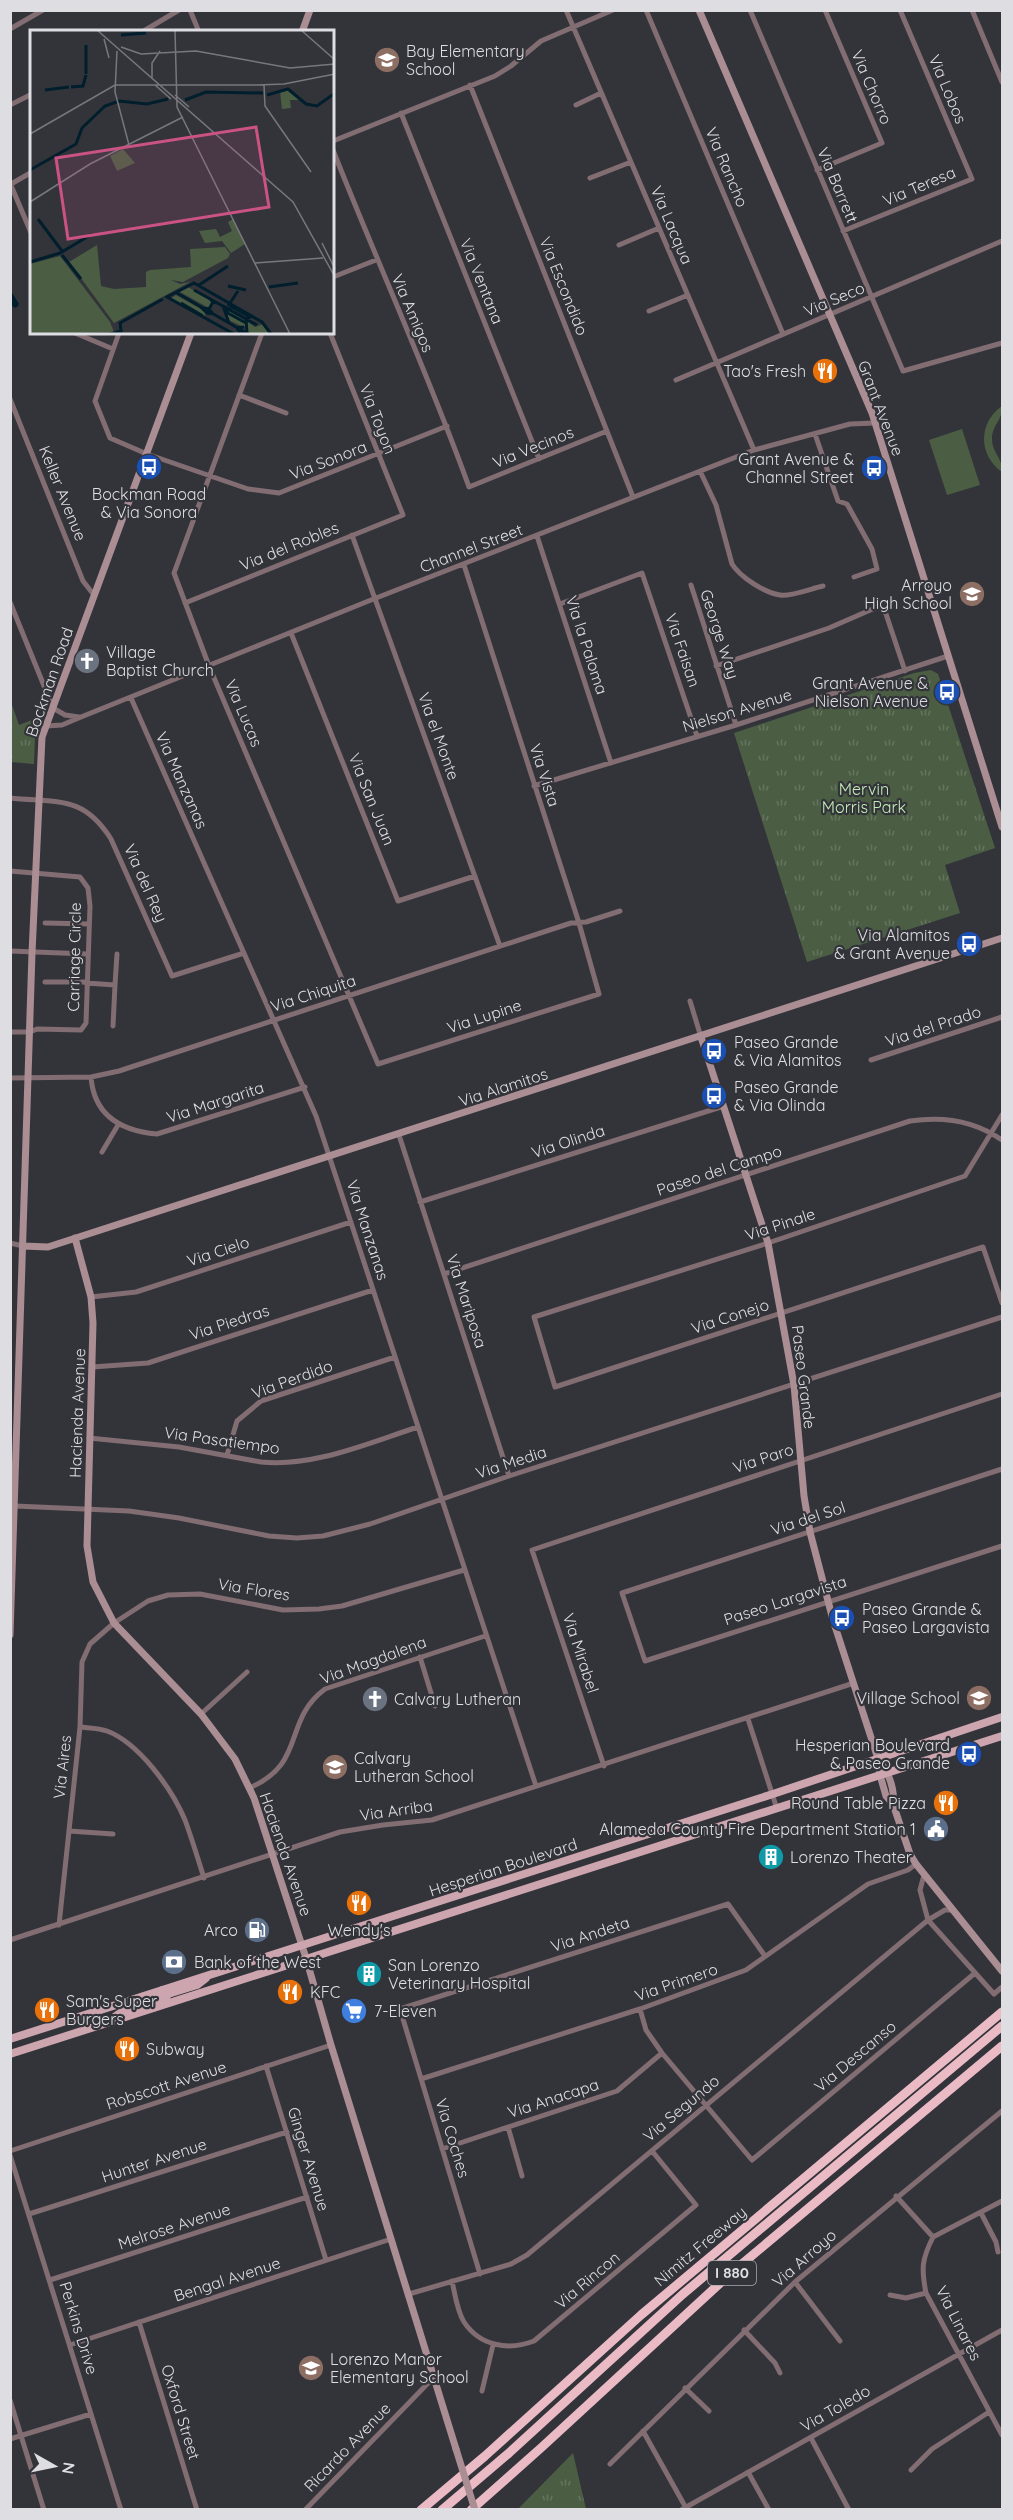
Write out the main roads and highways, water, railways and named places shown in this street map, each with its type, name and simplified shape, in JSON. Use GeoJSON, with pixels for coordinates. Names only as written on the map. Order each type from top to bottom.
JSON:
{"type":"FeatureCollection","features":[{"type":"Feature","properties":{"kind":"highway","name":"Nimitz Freeway"},"geometry":{"type":"LineString","coordinates":[[421,2510],[523,2422],[641,2315],[1002,2012]]}},
{"type":"Feature","properties":{"kind":"highway","name":"I 880"},"geometry":{"type":"LineString","coordinates":[[442,2510],[683,2294],[1002,2026]]}},
{"type":"Feature","properties":{"kind":"highway","name":"I 880"},"geometry":{"type":"LineString","coordinates":[[473,2510],[730,2274],[1002,2046]]}},
{"type":"Feature","properties":{"kind":"highway"},"geometry":{"type":"LineString","coordinates":[[523,2422],[551,2414]]}},
{"type":"Feature","properties":{"kind":"main road","name":"Hesperian Boulevard"},"geometry":{"type":"LineString","coordinates":[[10,2039],[773,1794],[1002,1717]]}},
{"type":"Feature","properties":{"kind":"main road","name":"Hesperian Boulevard"},"geometry":{"type":"LineString","coordinates":[[10,2054],[1002,1736]]}},
{"type":"Feature","properties":{"kind":"main road"},"geometry":{"type":"LineString","coordinates":[[408,1926],[421,1916],[429,1905]]}},
{"type":"Feature","properties":{"kind":"main road"},"geometry":{"type":"LineString","coordinates":[[163,2004],[168,1994],[197,1985],[209,1975]]}},
{"type":"Feature","properties":{"kind":"main road"},"geometry":{"type":"LineString","coordinates":[[110,2021],[123,2011],[160,1998],[162,1990]]}},
{"type":"Feature","properties":{"kind":"waterway"},"geometry":{"type":"LineString","coordinates":[[10,296],[15,304]]}},
{"type":"Feature","properties":{"kind":"place","name":"Bay Elementary School"},"geometry":{"type":"Point","coordinates":[387,60]}},
{"type":"Feature","properties":{"kind":"place","name":"Tao's Fresh"},"geometry":{"type":"Point","coordinates":[825,371]}},
{"type":"Feature","properties":{"kind":"place","name":"Bockman Road & Via Sonora"},"geometry":{"type":"Point","coordinates":[149,467]}},
{"type":"Feature","properties":{"kind":"place","name":"Grant Avenue & Channel Street"},"geometry":{"type":"Point","coordinates":[874,468]}},
{"type":"Feature","properties":{"kind":"place","name":"Arroyo High School"},"geometry":{"type":"Point","coordinates":[972,594]}},
{"type":"Feature","properties":{"kind":"place","name":"Village Baptist Church"},"geometry":{"type":"Point","coordinates":[87,661]}},
{"type":"Feature","properties":{"kind":"place","name":"Grant Avenue & Nielson Avenue"},"geometry":{"type":"Point","coordinates":[947,692]}},
{"type":"Feature","properties":{"kind":"place","name":"Via Alamitos & Grant Avenue"},"geometry":{"type":"Point","coordinates":[969,944]}},
{"type":"Feature","properties":{"kind":"place","name":"Paseo Grande & Via Alamitos"},"geometry":{"type":"Point","coordinates":[714,1051]}},
{"type":"Feature","properties":{"kind":"place","name":"Paseo Grande & Via Olinda"},"geometry":{"type":"Point","coordinates":[714,1096]}},
{"type":"Feature","properties":{"kind":"place","name":"Paseo Grande & Paseo Largavista"},"geometry":{"type":"Point","coordinates":[842,1618]}},
{"type":"Feature","properties":{"kind":"place","name":"Village School"},"geometry":{"type":"Point","coordinates":[979,1698]}},
{"type":"Feature","properties":{"kind":"place","name":"Calvary Lutheran"},"geometry":{"type":"Point","coordinates":[375,1699]}},
{"type":"Feature","properties":{"kind":"place","name":"Hesperian Boulevard & Paseo Grande"},"geometry":{"type":"Point","coordinates":[969,1754]}},
{"type":"Feature","properties":{"kind":"place","name":"Calvary Lutheran School"},"geometry":{"type":"Point","coordinates":[335,1767]}},
{"type":"Feature","properties":{"kind":"place","name":"Round Table Pizza"},"geometry":{"type":"Point","coordinates":[946,1803]}},
{"type":"Feature","properties":{"kind":"place","name":"Alameda County Fire Department Station 1"},"geometry":{"type":"Point","coordinates":[936,1829]}},
{"type":"Feature","properties":{"kind":"place","name":"Lorenzo Theater"},"geometry":{"type":"Point","coordinates":[771,1857]}},
{"type":"Feature","properties":{"kind":"place","name":"Wendy's"},"geometry":{"type":"Point","coordinates":[359,1903]}},
{"type":"Feature","properties":{"kind":"place","name":"Arco"},"geometry":{"type":"Point","coordinates":[257,1930]}},
{"type":"Feature","properties":{"kind":"place","name":"Bank of the West"},"geometry":{"type":"Point","coordinates":[174,1962]}},
{"type":"Feature","properties":{"kind":"place","name":"San Lorenzo Veterinary Hospital"},"geometry":{"type":"Point","coordinates":[369,1974]}},
{"type":"Feature","properties":{"kind":"place","name":"KFC"},"geometry":{"type":"Point","coordinates":[290,1992]}},
{"type":"Feature","properties":{"kind":"place","name":"Sam's Super Burgers"},"geometry":{"type":"Point","coordinates":[47,2010]}},
{"type":"Feature","properties":{"kind":"place","name":"7-Eleven"},"geometry":{"type":"Point","coordinates":[354,2011]}},
{"type":"Feature","properties":{"kind":"place","name":"Subway"},"geometry":{"type":"Point","coordinates":[127,2049]}},
{"type":"Feature","properties":{"kind":"place","name":"Lorenzo Manor Elementary School"},"geometry":{"type":"Point","coordinates":[311,2368]}},
{"type":"Feature","properties":{"kind":"park label","name":"Mervin Morris Park"},"geometry":{"type":"Point","coordinates":[864,798]}}]}
